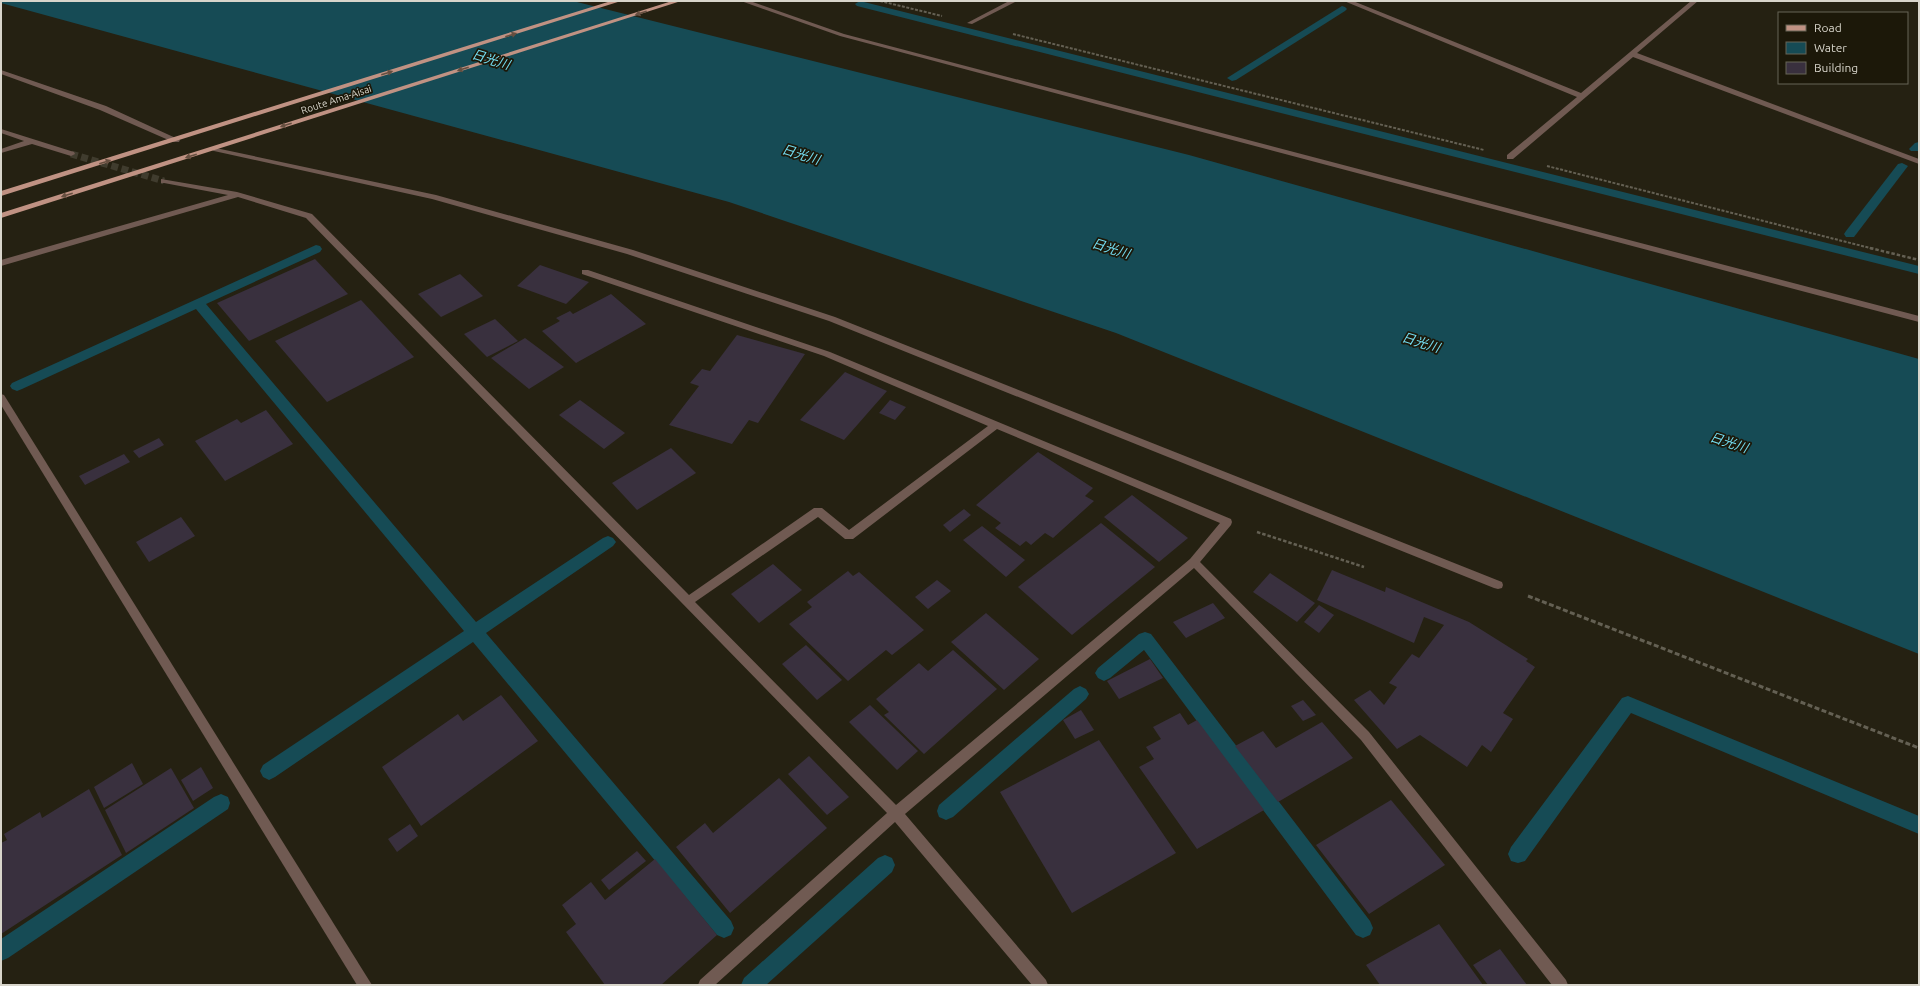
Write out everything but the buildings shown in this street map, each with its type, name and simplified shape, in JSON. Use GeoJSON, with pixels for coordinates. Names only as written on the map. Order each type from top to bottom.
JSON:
{"type":"FeatureCollection","features":[{"type":"Feature","properties":{"kind":"main road","name":"Route Ama-Aisai"},"geometry":{"type":"LineString","coordinates":[[1,194],[618,1]]}},
{"type":"Feature","properties":{"kind":"main road","name":"Route Ama-Aisai"},"geometry":{"type":"LineString","coordinates":[[1,216],[678,1]]}},
{"type":"Feature","properties":{"kind":"street"},"geometry":{"type":"LineString","coordinates":[[744,1],[842,34],[886,46],[1919,319]]}},
{"type":"Feature","properties":{"kind":"street"},"geometry":{"type":"LineString","coordinates":[[970,23],[1014,1]]}},
{"type":"Feature","properties":{"kind":"street"},"geometry":{"type":"LineString","coordinates":[[1347,1],[1582,96]]}},
{"type":"Feature","properties":{"kind":"street"},"geometry":{"type":"LineString","coordinates":[[1510,157],[1695,1]]}},
{"type":"Feature","properties":{"kind":"street"},"geometry":{"type":"LineString","coordinates":[[1632,54],[1919,162]]}},
{"type":"Feature","properties":{"kind":"street"},"geometry":{"type":"LineString","coordinates":[[1,72],[103,108],[176,140]]}},
{"type":"Feature","properties":{"kind":"street"},"geometry":{"type":"LineString","coordinates":[[1,131],[72,154]]}},
{"type":"Feature","properties":{"kind":"street"},"geometry":{"type":"LineString","coordinates":[[1,151],[32,141]]}},
{"type":"Feature","properties":{"kind":"street"},"geometry":{"type":"LineString","coordinates":[[214,149],[433,197],[630,252],[832,319],[1498,585]]}},
{"type":"Feature","properties":{"kind":"street"},"geometry":{"type":"LineString","coordinates":[[164,181],[237,194],[309,216],[896,813],[1041,985]]}},
{"type":"Feature","properties":{"kind":"street"},"geometry":{"type":"LineString","coordinates":[[1,263],[237,194]]}},
{"type":"Feature","properties":{"kind":"street"},"geometry":{"type":"LineString","coordinates":[[585,272],[827,354],[1227,522],[1194,562],[896,813],[705,985]]}},
{"type":"Feature","properties":{"kind":"street"},"geometry":{"type":"LineString","coordinates":[[1,397],[365,985]]}},
{"type":"Feature","properties":{"kind":"street"},"geometry":{"type":"LineString","coordinates":[[688,601],[818,511],[849,536],[996,425]]}},
{"type":"Feature","properties":{"kind":"street"},"geometry":{"type":"LineString","coordinates":[[1194,562],[1365,736],[1561,985]]}},
{"type":"Feature","properties":{"kind":"path"},"geometry":{"type":"LineString","coordinates":[[880,1],[1919,260]]}},
{"type":"Feature","properties":{"kind":"path"},"geometry":{"type":"LineString","coordinates":[[1227,522],[1372,570]]}},
{"type":"Feature","properties":{"kind":"path"},"geometry":{"type":"LineString","coordinates":[[1498,585],[1919,748]]}},
{"type":"Feature","properties":{"kind":"water","name":"日光川"},"geometry":{"type":"Polygon","coordinates":[[[1,1],[573,1],[1189,155],[1919,359],[1919,654],[1116,333],[729,202],[1,3],[1,1]]]}},
{"type":"Feature","properties":{"kind":"waterway"},"geometry":{"type":"LineString","coordinates":[[860,4],[1919,270]]}},
{"type":"Feature","properties":{"kind":"waterway"},"geometry":{"type":"LineString","coordinates":[[1232,78],[1342,9]]}},
{"type":"Feature","properties":{"kind":"waterway"},"geometry":{"type":"LineString","coordinates":[[1915,149],[1919,145]]}},
{"type":"Feature","properties":{"kind":"waterway"},"geometry":{"type":"LineString","coordinates":[[1850,234],[1902,166]]}},
{"type":"Feature","properties":{"kind":"waterway"},"geometry":{"type":"LineString","coordinates":[[198,303],[316,249]]}},
{"type":"Feature","properties":{"kind":"waterway"},"geometry":{"type":"LineString","coordinates":[[17,386],[198,303]]}},
{"type":"Feature","properties":{"kind":"waterway"},"geometry":{"type":"LineString","coordinates":[[198,303],[475,632]]}},
{"type":"Feature","properties":{"kind":"waterway"},"geometry":{"type":"LineString","coordinates":[[475,632],[608,542]]}},
{"type":"Feature","properties":{"kind":"waterway"},"geometry":{"type":"LineString","coordinates":[[269,771],[475,632]]}},
{"type":"Feature","properties":{"kind":"waterway"},"geometry":{"type":"LineString","coordinates":[[475,632],[724,928]]}},
{"type":"Feature","properties":{"kind":"waterway"},"geometry":{"type":"LineString","coordinates":[[1104,673],[1145,639],[1363,928]]}},
{"type":"Feature","properties":{"kind":"waterway"},"geometry":{"type":"LineString","coordinates":[[946,811],[1080,694]]}},
{"type":"Feature","properties":{"kind":"waterway"},"geometry":{"type":"LineString","coordinates":[[1518,854],[1628,704],[1919,825]]}},
{"type":"Feature","properties":{"kind":"waterway"},"geometry":{"type":"LineString","coordinates":[[1,951],[221,803]]}},
{"type":"Feature","properties":{"kind":"waterway"},"geometry":{"type":"LineString","coordinates":[[751,985],[885,865]]}},
{"type":"Feature","properties":{"kind":"tunnel"},"geometry":{"type":"LineString","coordinates":[[71,154],[164,181]]}}]}
